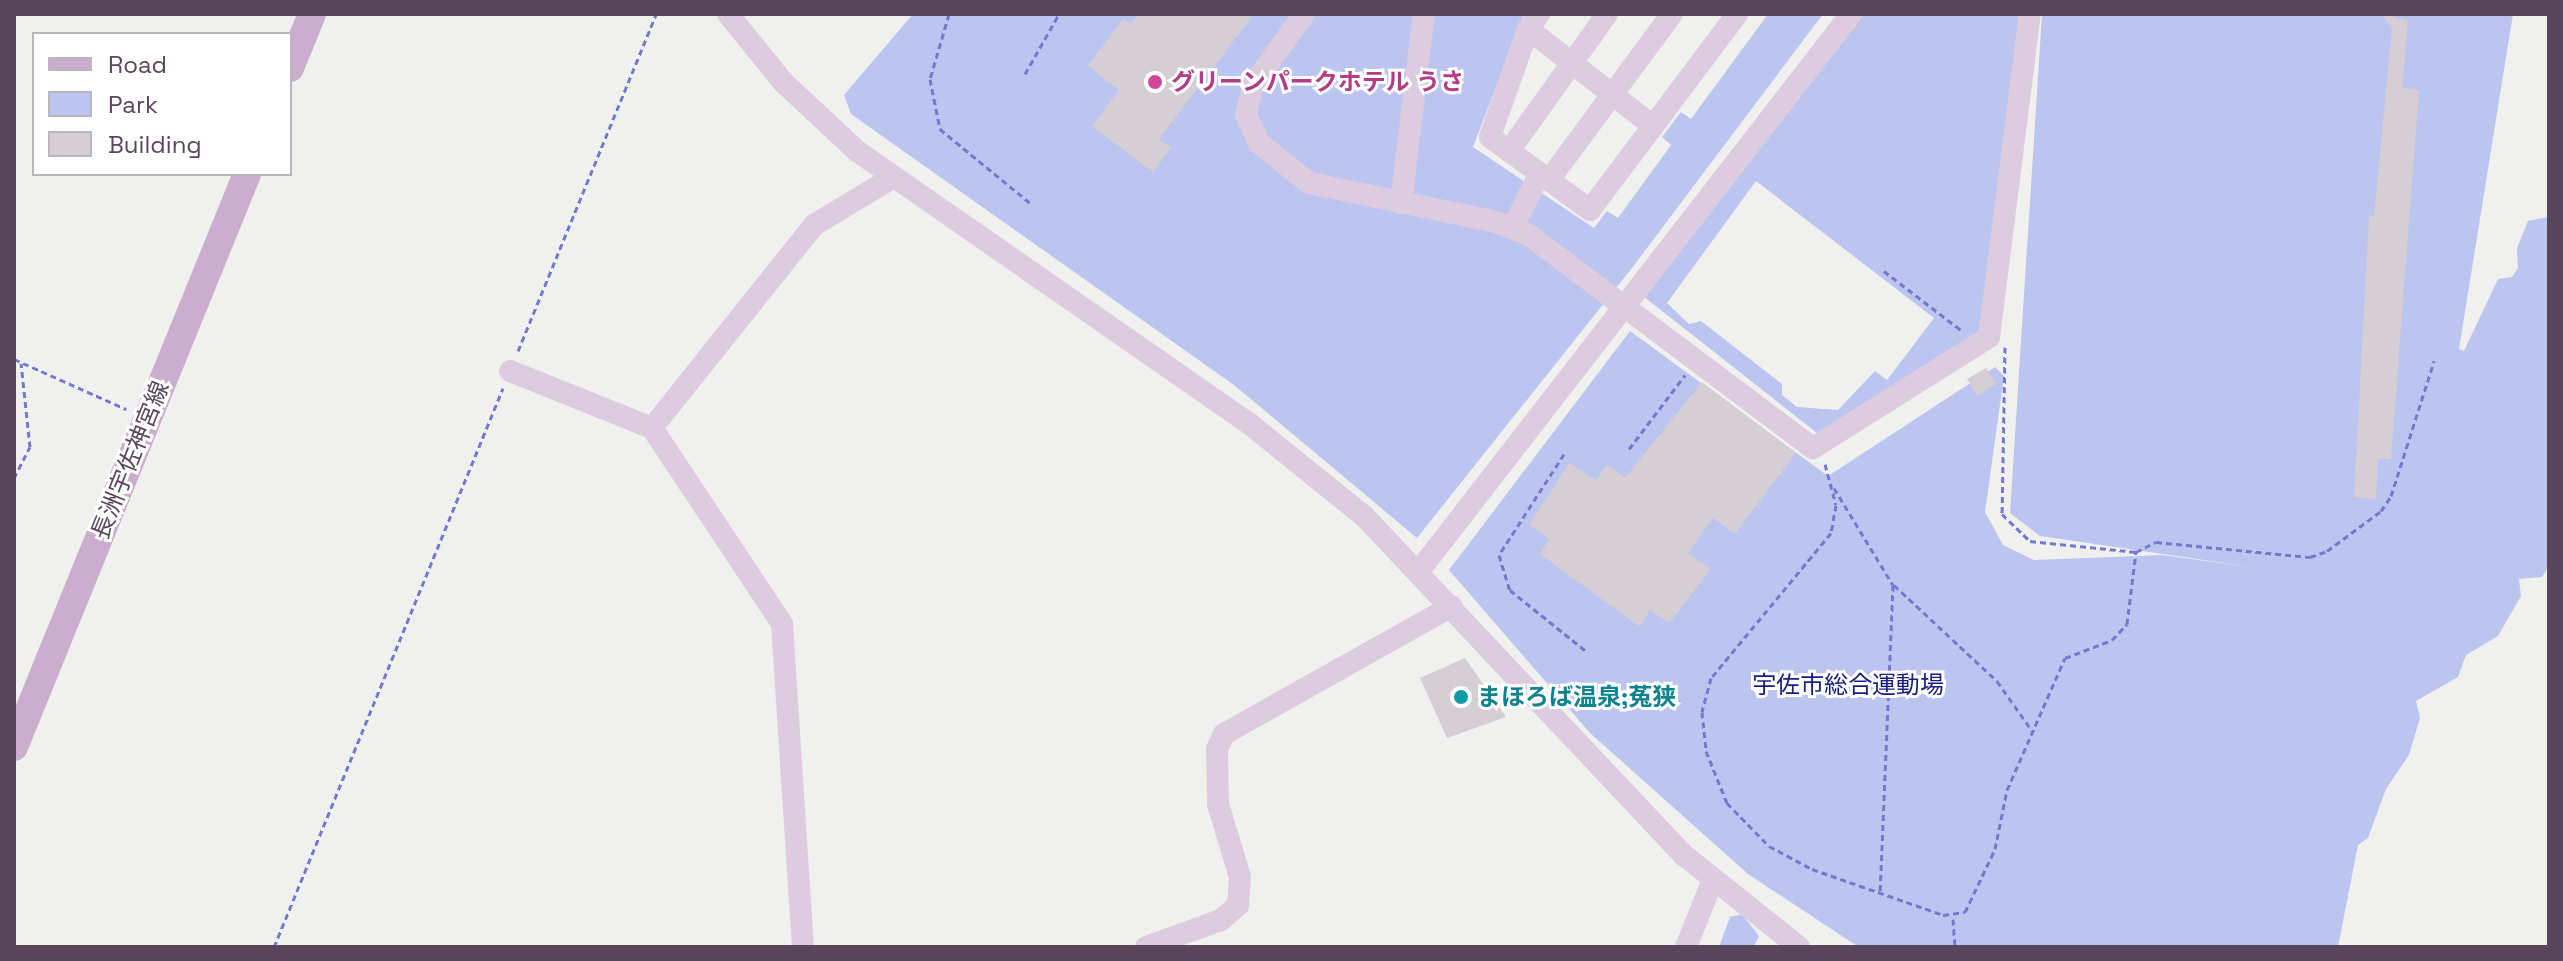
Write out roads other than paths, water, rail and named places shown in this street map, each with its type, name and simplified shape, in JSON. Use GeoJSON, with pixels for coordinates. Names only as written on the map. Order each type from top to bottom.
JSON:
{"type":"FeatureCollection","features":[{"type":"Feature","properties":{"kind":"main road"},"geometry":{"type":"LineString","coordinates":[[292,63],[312,14]]}},
{"type":"Feature","properties":{"kind":"main road","name":"長洲宇佐神宮線"},"geometry":{"type":"LineString","coordinates":[[14,747],[246,176]]}},
{"type":"Feature","properties":{"kind":"street"},"geometry":{"type":"LineString","coordinates":[[728,14],[806,105],[892,178],[1277,444],[1419,571],[1712,882],[1799,947]]}},
{"type":"Feature","properties":{"kind":"street"},"geometry":{"type":"LineString","coordinates":[[1304,14],[1253,85],[1246,115],[1251,130],[1309,183],[1513,227],[1623,304],[1796,438],[1821,447],[1981,345],[2030,14]]}},
{"type":"Feature","properties":{"kind":"street"},"geometry":{"type":"LineString","coordinates":[[1401,203],[1424,14]]}},
{"type":"Feature","properties":{"kind":"street"},"geometry":{"type":"LineString","coordinates":[[1509,151],[1607,14]]}},
{"type":"Feature","properties":{"kind":"street"},"geometry":{"type":"LineString","coordinates":[[1513,227],[1545,177],[1613,94],[1672,14]]}},
{"type":"Feature","properties":{"kind":"street"},"geometry":{"type":"LineString","coordinates":[[1653,126],[1572,63],[1534,22],[1490,137],[1590,210],[1653,126],[1737,14]]}},
{"type":"Feature","properties":{"kind":"street"},"geometry":{"type":"LineString","coordinates":[[1419,571],[1623,304],[1851,14]]}},
{"type":"Feature","properties":{"kind":"street"},"geometry":{"type":"LineString","coordinates":[[652,428],[805,235],[892,178]]}},
{"type":"Feature","properties":{"kind":"street"},"geometry":{"type":"LineString","coordinates":[[510,371],[652,428],[788,638],[803,947]]}},
{"type":"Feature","properties":{"kind":"street"},"geometry":{"type":"LineString","coordinates":[[1146,947],[1221,920],[1238,905],[1240,877],[1218,804],[1217,749],[1224,734],[1452,606]]}},
{"type":"Feature","properties":{"kind":"street"},"geometry":{"type":"LineString","coordinates":[[1686,947],[1712,882]]}},
{"type":"Feature","properties":{"kind":"place","name":"グリーンパークホテル うさ"},"geometry":{"type":"Point","coordinates":[1155,82]}},
{"type":"Feature","properties":{"kind":"place","name":"まほろば温泉;菟狭"},"geometry":{"type":"Point","coordinates":[1461,697]}},
{"type":"Feature","properties":{"kind":"park label","name":"宇佐市総合運動場"},"geometry":{"type":"Point","coordinates":[1848,685]}}]}
